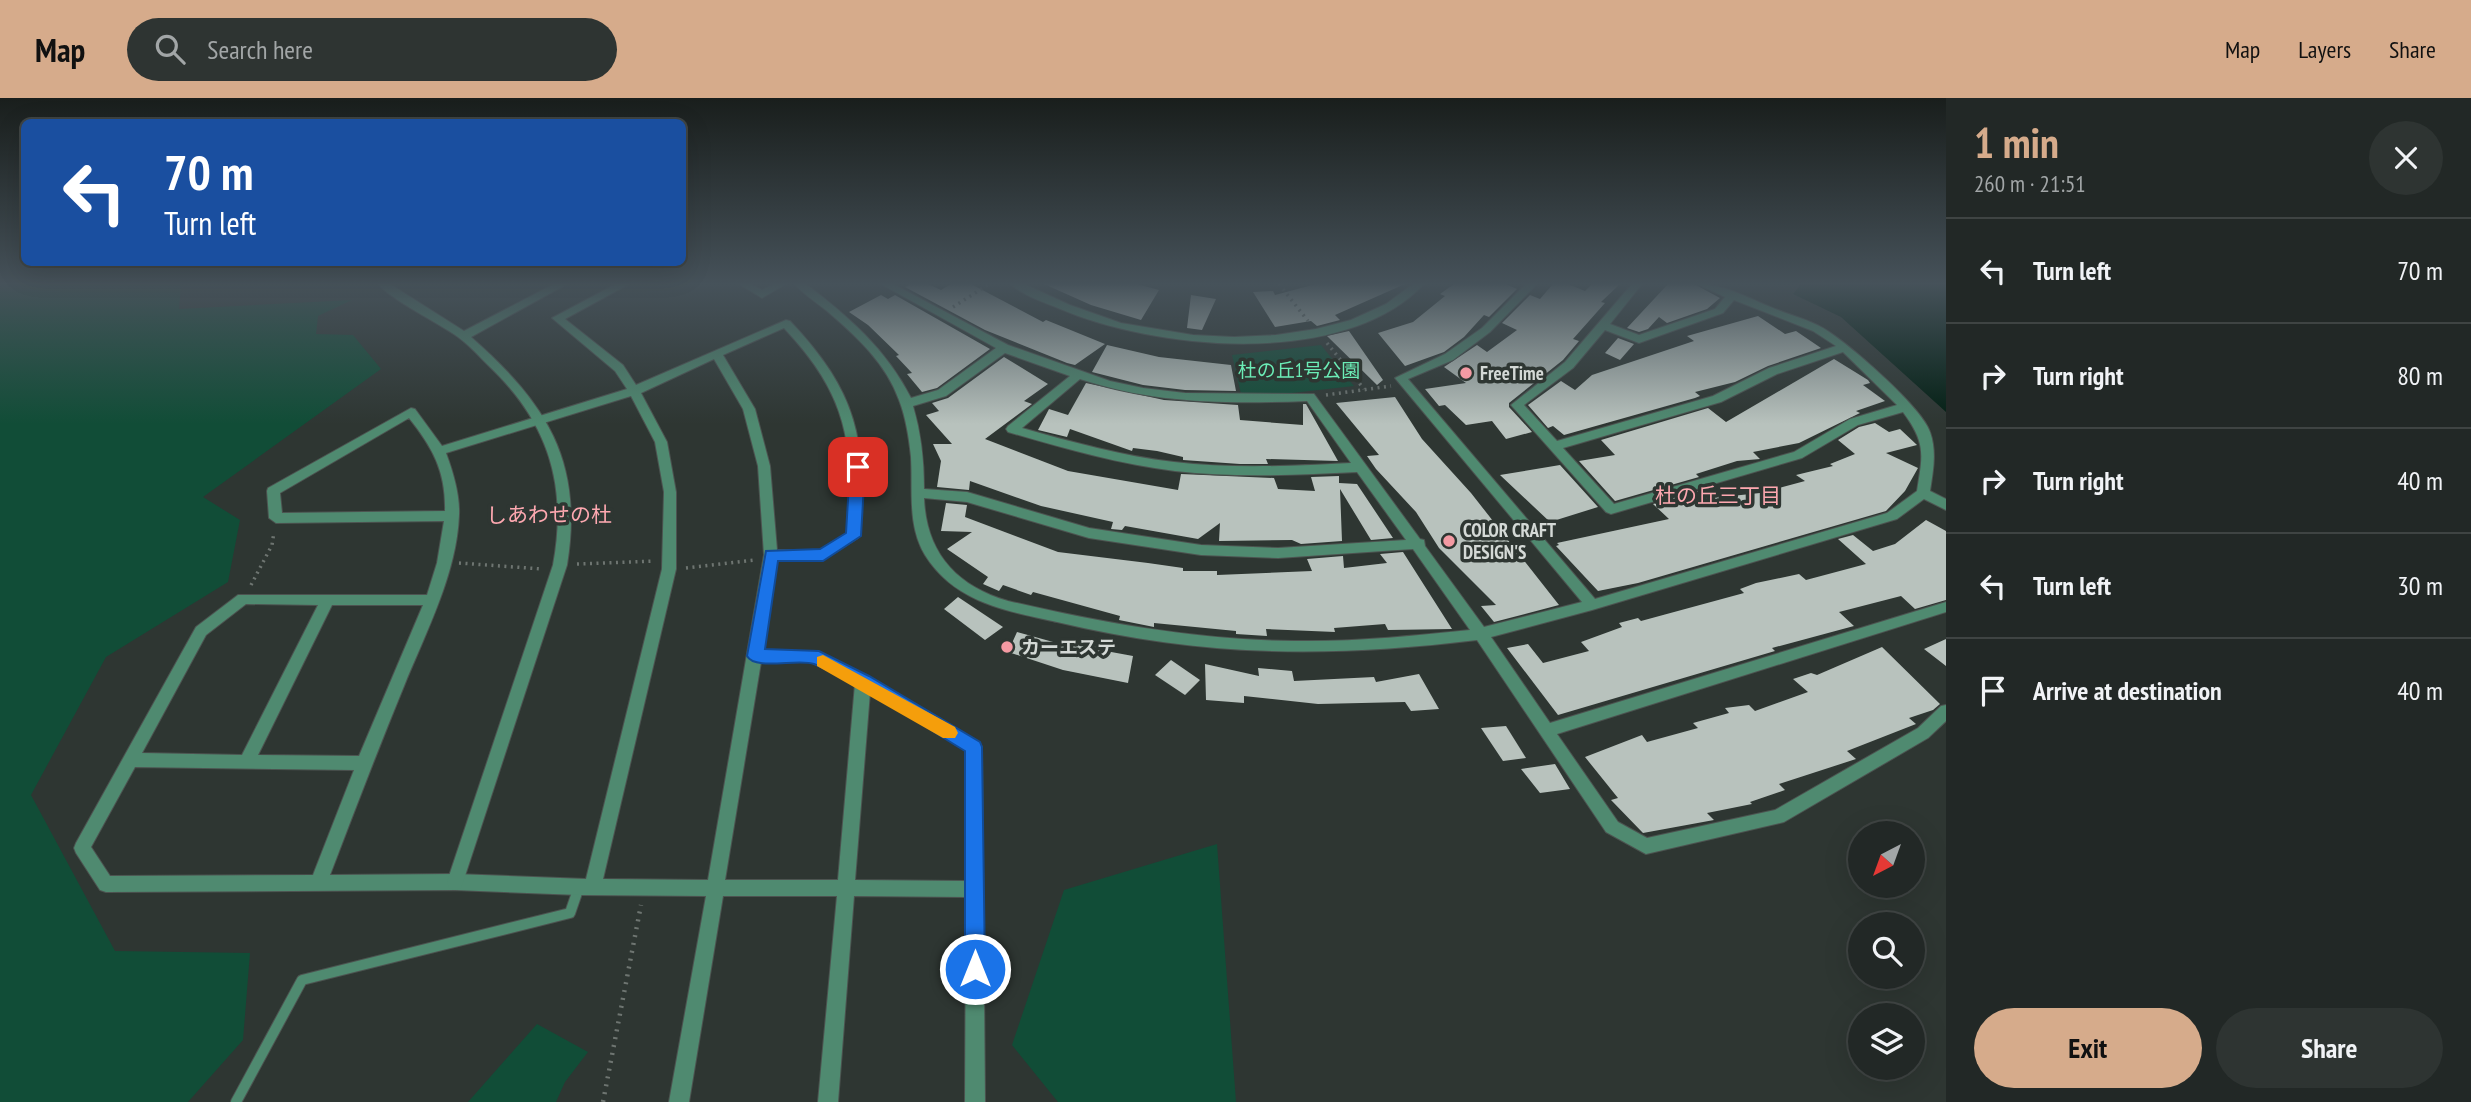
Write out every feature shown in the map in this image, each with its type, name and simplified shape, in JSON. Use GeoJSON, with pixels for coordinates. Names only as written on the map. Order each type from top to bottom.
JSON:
{"type":"FeatureCollection","features":[{"type":"Feature","properties":{"kind":"street"},"geometry":{"type":"LineString","coordinates":[[455,882],[559,568],[565,514],[561,480],[541,421],[518,389],[456,331]]}},
{"type":"Feature","properties":{"kind":"street"},"geometry":{"type":"LineString","coordinates":[[464,336],[474,331]]}},
{"type":"Feature","properties":{"kind":"street"},"geometry":{"type":"LineString","coordinates":[[574,331],[619,368],[634,391],[661,442],[670,492],[669,565],[586,886]]}},
{"type":"Feature","properties":{"kind":"street"},"geometry":{"type":"LineString","coordinates":[[439,451],[634,391],[769,331]]}},
{"type":"Feature","properties":{"kind":"street"},"geometry":{"type":"LineString","coordinates":[[771,557],[823,555],[853,536],[858,487],[856,447],[842,396],[811,348],[794,331]]}},
{"type":"Feature","properties":{"kind":"street"},"geometry":{"type":"LineString","coordinates":[[858,331],[882,357],[909,403],[916,424],[919,524],[928,547],[960,583],[993,602],[1065,619],[1166,638],[1242,645],[1392,644],[1481,634],[1592,606],[1892,516],[1923,493],[1929,458],[1924,431],[1906,407],[1845,347],[1820,331]]}},
{"type":"Feature","properties":{"kind":"street"},"geometry":{"type":"LineString","coordinates":[[973,331],[1004,348],[1077,376],[1145,392],[1231,400],[1310,397],[1419,544],[1549,730],[1612,827],[1646,846],[1778,817],[1923,733],[1946,711]]}},
{"type":"Feature","properties":{"kind":"street"},"geometry":{"type":"LineString","coordinates":[[1143,331],[1240,340],[1319,331]]}},
{"type":"Feature","properties":{"kind":"street"},"geometry":{"type":"LineString","coordinates":[[1483,331],[1449,357],[1401,378],[1592,606]]}},
{"type":"Feature","properties":{"kind":"street"},"geometry":{"type":"LineString","coordinates":[[1598,331],[1569,365],[1517,405],[1611,509],[1798,455],[1854,422],[1906,407]]}},
{"type":"Feature","properties":{"kind":"street"},"geometry":{"type":"LineString","coordinates":[[1618,331],[1639,339],[1662,331]]}},
{"type":"Feature","properties":{"kind":"street"},"geometry":{"type":"LineString","coordinates":[[1554,446],[1717,399],[1773,371],[1845,347]]}},
{"type":"Feature","properties":{"kind":"street"},"geometry":{"type":"LineString","coordinates":[[909,403],[942,393],[1004,348]]}},
{"type":"Feature","properties":{"kind":"street"},"geometry":{"type":"LineString","coordinates":[[680,1102],[771,557],[761,454],[749,409],[717,354]]}},
{"type":"Feature","properties":{"kind":"street"},"geometry":{"type":"LineString","coordinates":[[1077,376],[1012,429],[1135,461],[1199,469],[1273,472],[1361,467]]}},
{"type":"Feature","properties":{"kind":"street"},"geometry":{"type":"LineString","coordinates":[[318,883],[446,562],[453,516],[448,481],[439,451],[411,412],[272,491],[276,517],[453,516]]}},
{"type":"Feature","properties":{"kind":"street"},"geometry":{"type":"LineString","coordinates":[[920,493],[967,497],[1089,533],[1201,550],[1279,553],[1419,544]]}},
{"type":"Feature","properties":{"kind":"street"},"geometry":{"type":"LineString","coordinates":[[1923,493],[1946,505]]}},
{"type":"Feature","properties":{"kind":"street"},"geometry":{"type":"LineString","coordinates":[[432,600],[243,599],[201,631],[133,760],[82,848],[106,884],[455,882],[844,890],[975,889]]}},
{"type":"Feature","properties":{"kind":"street"},"geometry":{"type":"LineString","coordinates":[[247,761],[327,601]]}},
{"type":"Feature","properties":{"kind":"street"},"geometry":{"type":"LineString","coordinates":[[1549,730],[1946,607]]}},
{"type":"Feature","properties":{"kind":"street"},"geometry":{"type":"LineString","coordinates":[[755,656],[813,656],[863,681],[974,747],[975,1102]]}},
{"type":"Feature","properties":{"kind":"street"},"geometry":{"type":"LineString","coordinates":[[828,1102],[863,681]]}},
{"type":"Feature","properties":{"kind":"street"},"geometry":{"type":"LineString","coordinates":[[133,760],[364,764]]}},
{"type":"Feature","properties":{"kind":"lane"},"geometry":{"type":"LineString","coordinates":[[236,1102],[302,980],[570,913],[586,886]]}},
{"type":"Feature","properties":{"kind":"path"},"geometry":{"type":"LineString","coordinates":[[1326,341],[1364,389]]}},
{"type":"Feature","properties":{"kind":"path"},"geometry":{"type":"LineString","coordinates":[[1310,397],[1396,385],[1401,378]]}},
{"type":"Feature","properties":{"kind":"path"},"geometry":{"type":"LineString","coordinates":[[243,599],[272,545],[276,517]]}},
{"type":"Feature","properties":{"kind":"path"},"geometry":{"type":"LineString","coordinates":[[446,562],[559,568],[669,565],[771,557]]}},
{"type":"Feature","properties":{"kind":"path"},"geometry":{"type":"LineString","coordinates":[[603,1102],[645,886]]}},
{"type":"Feature","properties":{"kind":"green space"},"geometry":{"type":"Polygon","coordinates":[[[0,331],[316,331],[316,334],[353,335],[381,369],[203,497],[240,520],[228,582],[106,657],[31,795],[115,951],[250,953],[243,1040],[188,1102],[0,1102],[0,331]]]}},
{"type":"Feature","properties":{"kind":"green space","name":"杜の丘1号公園"},"geometry":{"type":"Polygon","coordinates":[[[1321,345],[1354,386],[1283,394],[1241,394],[1232,355],[1321,345]]]}},
{"type":"Feature","properties":{"kind":"green space"},"geometry":{"type":"Polygon","coordinates":[[[1217,844],[1236,1102],[1058,1102],[1012,1045],[1064,890],[1217,844]]]}},
{"type":"Feature","properties":{"kind":"green space"},"geometry":{"type":"Polygon","coordinates":[[[537,1024],[588,1052],[565,1082],[556,1102],[468,1102],[537,1024]]]}},
{"type":"Feature","properties":{"kind":"shaded area"},"geometry":{"type":"Polygon","coordinates":[[[1856,331],[1946,331],[1946,412],[1856,331]]]}},
{"type":"Feature","properties":{"kind":"building"},"geometry":{"type":"Polygon","coordinates":[[[874,331],[958,331],[990,349],[937,388],[922,392],[907,374],[912,373],[896,356],[899,355],[874,331]]]}},
{"type":"Feature","properties":{"kind":"building"},"geometry":{"type":"Polygon","coordinates":[[[987,331],[1073,331],[1105,344],[1075,365],[987,331]]]}},
{"type":"Feature","properties":{"kind":"building"},"geometry":{"type":"Polygon","coordinates":[[[1349,331],[1383,380],[1377,385],[1327,336],[1349,331]]]}},
{"type":"Feature","properties":{"kind":"building"},"geometry":{"type":"Polygon","coordinates":[[[1470,331],[1444,352],[1405,366],[1378,333],[1470,331]]]}},
{"type":"Feature","properties":{"kind":"building"},"geometry":{"type":"Polygon","coordinates":[[[1516,331],[1580,331],[1573,339],[1579,341],[1563,360],[1509,403],[1509,407],[1532,432],[1506,439],[1492,421],[1466,425],[1445,405],[1439,406],[1425,389],[1466,383],[1444,367],[1477,345],[1487,352],[1516,331]]]}},
{"type":"Feature","properties":{"kind":"building"},"geometry":{"type":"Polygon","coordinates":[[[1705,331],[1780,331],[1785,334],[1796,331],[1821,348],[1768,366],[1735,382],[1695,392],[1700,396],[1695,398],[1564,435],[1553,426],[1548,428],[1528,405],[1561,381],[1575,390],[1592,375],[1694,341],[1687,336],[1705,331]]]}},
{"type":"Feature","properties":{"kind":"building"},"geometry":{"type":"Polygon","coordinates":[[[1618,338],[1634,344],[1620,360],[1605,353],[1618,338]]]}},
{"type":"Feature","properties":{"kind":"building"},"geometry":{"type":"Polygon","coordinates":[[[1107,345],[1159,357],[1231,365],[1236,391],[1185,390],[1143,385],[1092,372],[1107,345]]]}},
{"type":"Feature","properties":{"kind":"building"},"geometry":{"type":"Polygon","coordinates":[[[1004,357],[1048,384],[1024,401],[1032,404],[985,439],[1068,471],[1178,490],[1181,474],[1274,478],[1278,489],[1315,491],[1311,477],[1339,476],[1339,483],[1357,484],[1393,538],[1371,540],[1340,489],[1342,541],[1301,544],[1292,540],[1219,541],[1220,523],[1198,539],[1125,526],[1122,530],[1111,529],[1113,522],[1041,506],[970,481],[969,490],[937,487],[941,461],[933,444],[952,444],[926,415],[939,411],[932,403],[948,398],[1004,357]]]}},
{"type":"Feature","properties":{"kind":"building"},"geometry":{"type":"Polygon","coordinates":[[[1834,359],[1868,380],[1870,383],[1863,385],[1885,401],[1856,411],[1860,413],[1799,443],[1753,452],[1760,459],[1737,461],[1696,474],[1699,477],[1615,501],[1579,461],[1615,455],[1601,440],[1708,408],[1726,422],[1834,359]]]}},
{"type":"Feature","properties":{"kind":"building"},"geometry":{"type":"Polygon","coordinates":[[[1086,383],[1164,400],[1238,405],[1240,420],[1303,425],[1303,404],[1306,404],[1338,461],[1266,459],[1268,464],[1240,464],[1183,460],[1183,457],[1157,451],[1133,448],[1132,451],[1070,429],[1067,437],[1038,430],[1049,409],[1068,415],[1086,383]]]}},
{"type":"Feature","properties":{"kind":"building"},"geometry":{"type":"Polygon","coordinates":[[[1395,397],[1422,439],[1471,493],[1559,605],[1494,622],[1481,606],[1496,605],[1439,548],[1416,512],[1376,469],[1367,456],[1379,455],[1336,403],[1395,397]]]}},
{"type":"Feature","properties":{"kind":"building"},"geometry":{"type":"Polygon","coordinates":[[[1875,423],[1889,432],[1900,429],[1917,445],[1886,453],[1918,468],[1905,491],[1886,511],[1638,583],[1598,591],[1556,546],[1559,545],[1557,543],[1669,519],[1653,504],[1704,489],[1701,491],[1704,497],[1719,494],[1722,497],[1760,493],[1805,481],[1796,475],[1833,466],[1830,464],[1855,454],[1838,440],[1859,427],[1875,423]]]}},
{"type":"Feature","properties":{"kind":"building"},"geometry":{"type":"Polygon","coordinates":[[[1560,465],[1598,507],[1550,522],[1500,475],[1560,465]]]}},
{"type":"Feature","properties":{"kind":"building"},"geometry":{"type":"Polygon","coordinates":[[[946,503],[967,505],[965,517],[1058,552],[1183,568],[1183,571],[1217,571],[1217,575],[1312,571],[1307,559],[1343,556],[1344,568],[1387,563],[1380,554],[1403,552],[1452,629],[1388,630],[1385,624],[1334,628],[1335,632],[1266,629],[1267,636],[1236,634],[1236,631],[1154,623],[1154,627],[1119,620],[1120,616],[1033,592],[1031,595],[1003,585],[999,591],[983,584],[988,577],[947,549],[972,532],[941,531],[946,503]]]}},
{"type":"Feature","properties":{"kind":"building"},"geometry":{"type":"Polygon","coordinates":[[[1926,520],[1946,531],[1946,600],[1915,609],[1901,596],[1839,612],[1854,626],[1772,648],[1775,651],[1558,715],[1507,648],[1528,644],[1543,663],[1589,651],[1581,642],[1622,627],[1619,623],[1638,618],[1641,621],[1744,593],[1740,589],[1756,583],[1799,574],[1806,580],[1866,564],[1838,539],[1853,535],[1873,551],[1895,544],[1926,520]]]}},
{"type":"Feature","properties":{"kind":"building"},"geometry":{"type":"Polygon","coordinates":[[[958,597],[1003,627],[985,640],[944,609],[958,597]]]}},
{"type":"Feature","properties":{"kind":"building"},"geometry":{"type":"Polygon","coordinates":[[[1017,632],[1064,645],[1065,642],[1096,646],[1095,649],[1133,656],[1128,683],[1063,670],[1008,652],[1017,632]]]}},
{"type":"Feature","properties":{"kind":"building"},"geometry":{"type":"Polygon","coordinates":[[[1946,639],[1946,666],[1924,649],[1946,639]]]}},
{"type":"Feature","properties":{"kind":"building"},"geometry":{"type":"Polygon","coordinates":[[[1882,647],[1940,704],[1933,710],[1909,718],[1916,724],[1847,751],[1856,759],[1779,784],[1785,790],[1750,802],[1752,804],[1707,813],[1714,820],[1643,833],[1611,800],[1618,798],[1585,757],[1642,735],[1647,742],[1698,728],[1693,723],[1729,713],[1725,708],[1749,705],[1755,711],[1808,692],[1793,679],[1811,673],[1817,675],[1882,647]]]}},
{"type":"Feature","properties":{"kind":"building"},"geometry":{"type":"Polygon","coordinates":[[[1171,660],[1200,680],[1185,695],[1155,675],[1171,660]]]}},
{"type":"Feature","properties":{"kind":"building"},"geometry":{"type":"Polygon","coordinates":[[[1205,664],[1259,676],[1258,668],[1292,671],[1294,681],[1374,677],[1376,682],[1419,674],[1439,709],[1411,711],[1405,702],[1318,704],[1244,696],[1244,703],[1206,700],[1205,664]]]}},
{"type":"Feature","properties":{"kind":"building"},"geometry":{"type":"Polygon","coordinates":[[[1506,726],[1526,758],[1503,761],[1481,728],[1506,726]]]}},
{"type":"Feature","properties":{"kind":"building"},"geometry":{"type":"Polygon","coordinates":[[[1555,764],[1570,789],[1540,793],[1521,769],[1555,764]]]}},
{"type":"Feature","properties":{"kind":"slow traffic"},"geometry":{"type":"LineString","coordinates":[[823,661],[863,681],[949,733]]}},
{"type":"Feature","properties":{"kind":"place","name":"FreeTime"},"geometry":{"type":"Point","coordinates":[1466,373]}},
{"type":"Feature","properties":{"kind":"place","name":"COLOR CRAFT DESIGN'S"},"geometry":{"type":"Point","coordinates":[1449,541]}},
{"type":"Feature","properties":{"kind":"place","name":"カーエステ"},"geometry":{"type":"Point","coordinates":[1007,647]}},
{"type":"Feature","properties":{"kind":"district","name":"杜の丘三丁目"},"geometry":{"type":"Point","coordinates":[1718,495]}},
{"type":"Feature","properties":{"kind":"district","name":"しあわせの杜"},"geometry":{"type":"Point","coordinates":[549,514]}},
{"type":"Feature","properties":{"kind":"route"},"geometry":{"type":"LineString","coordinates":[[858,467],[853,536],[823,555],[772,555],[755,656],[813,656],[863,681],[974,747],[975,969]]}}]}
